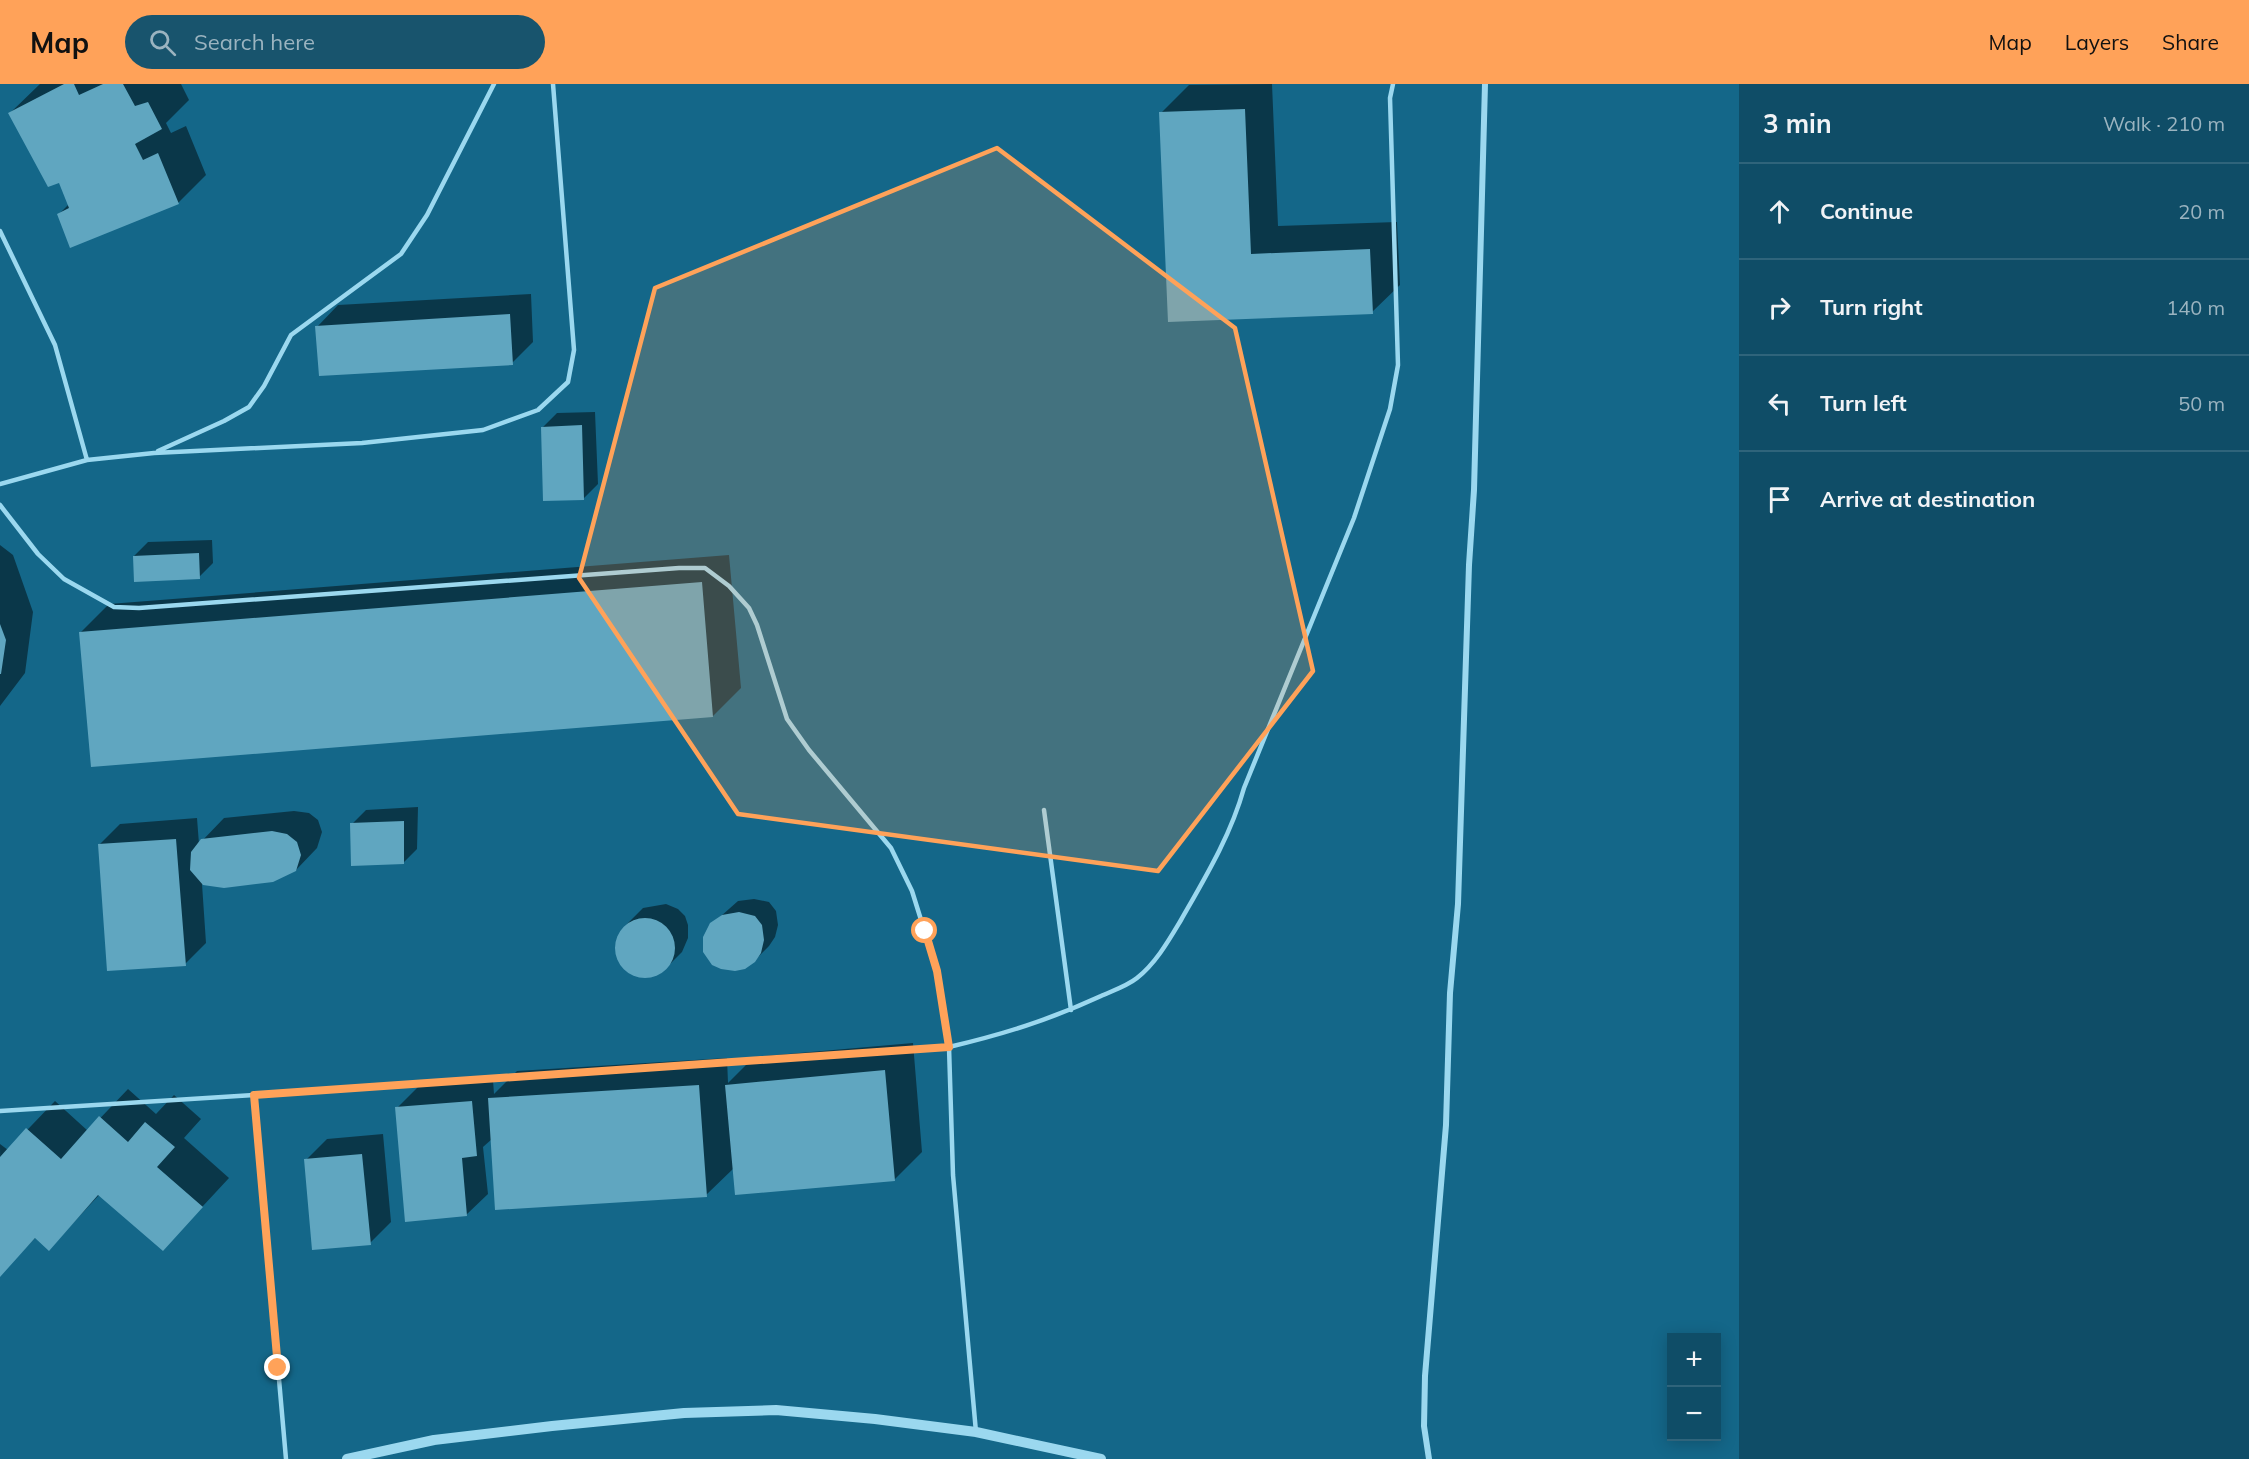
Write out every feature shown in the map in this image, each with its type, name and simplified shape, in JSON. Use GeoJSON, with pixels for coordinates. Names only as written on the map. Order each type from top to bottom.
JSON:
{"type":"FeatureCollection","features":[{"type":"Feature","properties":{"kind":"street"},"geometry":{"type":"LineString","coordinates":[[1429,1459],[1424,1426],[1425,1376],[1446,1125],[1450,993],[1458,904],[1469,566],[1474,490],[1485,84]]}},
{"type":"Feature","properties":{"kind":"street"},"geometry":{"type":"LineString","coordinates":[[347,1459],[435,1440],[552,1426],[718,1412],[776,1410],[875,1419],[976,1432],[1101,1459]]}},
{"type":"Feature","properties":{"kind":"lane"},"geometry":{"type":"LineString","coordinates":[[154,453],[249,407],[264,386],[291,334],[401,254],[427,215],[494,84]]}},
{"type":"Feature","properties":{"kind":"lane"},"geometry":{"type":"LineString","coordinates":[[0,484],[87,460],[154,453],[373,442],[483,430],[538,410],[568,382],[574,350],[553,84]]}},
{"type":"Feature","properties":{"kind":"lane"},"geometry":{"type":"LineString","coordinates":[[0,1111],[949,1047],[1000,1035],[1071,1010],[1136,979],[1166,943],[1205,878],[1239,806],[1244,788],[1353,518],[1390,409],[1398,365],[1390,98],[1393,84]]}},
{"type":"Feature","properties":{"kind":"lane"},"geometry":{"type":"LineString","coordinates":[[0,231],[55,345],[87,460]]}},
{"type":"Feature","properties":{"kind":"lane"},"geometry":{"type":"LineString","coordinates":[[0,505],[38,554],[64,579],[114,607],[139,608],[679,568],[705,568],[729,586],[749,608],[757,625],[787,719],[815,757],[891,848],[912,891],[937,971],[949,1047],[953,1175],[976,1432]]}},
{"type":"Feature","properties":{"kind":"lane"},"geometry":{"type":"LineString","coordinates":[[1044,810],[1071,1010]]}},
{"type":"Feature","properties":{"kind":"lane"},"geometry":{"type":"LineString","coordinates":[[254,1095],[286,1459]]}},
{"type":"Feature","properties":{"kind":"highlighted area"},"geometry":{"type":"Polygon","coordinates":[[[997,148],[1235,328],[1313,671],[1158,871],[738,814],[579,578],[655,288],[997,148]]]}},
{"type":"Feature","properties":{"kind":"building"},"geometry":{"type":"Polygon","coordinates":[[[64,84],[74,84],[79,95],[103,84],[123,84],[135,106],[148,102],[162,129],[135,144],[143,160],[158,153],[179,204],[70,248],[57,214],[69,208],[59,183],[48,187],[8,113],[64,84]]]}},
{"type":"Feature","properties":{"kind":"building"},"geometry":{"type":"Polygon","coordinates":[[[1245,109],[1251,254],[1370,249],[1373,314],[1168,322],[1159,112],[1245,109]]]}},
{"type":"Feature","properties":{"kind":"building"},"geometry":{"type":"Polygon","coordinates":[[[510,314],[513,365],[319,376],[315,326],[510,314]]]}},
{"type":"Feature","properties":{"kind":"building"},"geometry":{"type":"Polygon","coordinates":[[[582,425],[584,500],[543,501],[541,427],[582,425]]]}},
{"type":"Feature","properties":{"kind":"building"},"geometry":{"type":"Polygon","coordinates":[[[199,553],[200,579],[134,582],[133,556],[199,553]]]}},
{"type":"Feature","properties":{"kind":"building"},"geometry":{"type":"Polygon","coordinates":[[[702,582],[713,717],[91,767],[79,632],[702,582]]]}},
{"type":"Feature","properties":{"kind":"building"},"geometry":{"type":"Polygon","coordinates":[[[0,624],[6,640],[1,674],[0,674],[0,624]]]}},
{"type":"Feature","properties":{"kind":"building"},"geometry":{"type":"Polygon","coordinates":[[[404,821],[404,864],[351,866],[350,823],[404,821]]]}},
{"type":"Feature","properties":{"kind":"building"},"geometry":{"type":"Polygon","coordinates":[[[272,831],[287,834],[297,842],[301,855],[296,871],[273,882],[224,888],[203,885],[190,870],[191,852],[201,839],[272,831]]]}},
{"type":"Feature","properties":{"kind":"building"},"geometry":{"type":"Polygon","coordinates":[[[176,839],[186,966],[107,971],[98,844],[176,839]]]}},
{"type":"Feature","properties":{"kind":"building"},"geometry":{"type":"Polygon","coordinates":[[[739,912],[755,916],[762,925],[764,940],[761,953],[755,962],[745,969],[735,971],[721,969],[712,965],[703,952],[703,937],[710,923],[722,915],[739,912]]]}},
{"type":"Feature","properties":{"kind":"building"},"geometry":{"type":"Polygon","coordinates":[[[639,918],[651,918],[662,923],[670,931],[675,948],[673,960],[662,973],[651,978],[639,978],[628,973],[620,965],[615,954],[615,942],[620,931],[628,923],[639,918]]]}},
{"type":"Feature","properties":{"kind":"building"},"geometry":{"type":"Polygon","coordinates":[[[885,1070],[895,1181],[735,1195],[725,1085],[885,1070]]]}},
{"type":"Feature","properties":{"kind":"building"},"geometry":{"type":"Polygon","coordinates":[[[699,1085],[707,1197],[495,1210],[488,1098],[699,1085]]]}},
{"type":"Feature","properties":{"kind":"building"},"geometry":{"type":"Polygon","coordinates":[[[472,1101],[477,1156],[462,1158],[467,1216],[405,1222],[395,1107],[472,1101]]]}},
{"type":"Feature","properties":{"kind":"building"},"geometry":{"type":"Polygon","coordinates":[[[99,1116],[128,1142],[145,1122],[175,1147],[157,1167],[203,1207],[163,1251],[98,1195],[49,1251],[35,1238],[0,1277],[0,1157],[26,1128],[61,1159],[99,1116]]]}},
{"type":"Feature","properties":{"kind":"building"},"geometry":{"type":"Polygon","coordinates":[[[362,1154],[371,1245],[312,1250],[304,1159],[362,1154]]]}},
{"type":"Feature","properties":{"kind":"route"},"geometry":{"type":"LineString","coordinates":[[278,1368],[254,1095],[949,1047],[937,971],[925,931]]}}]}
